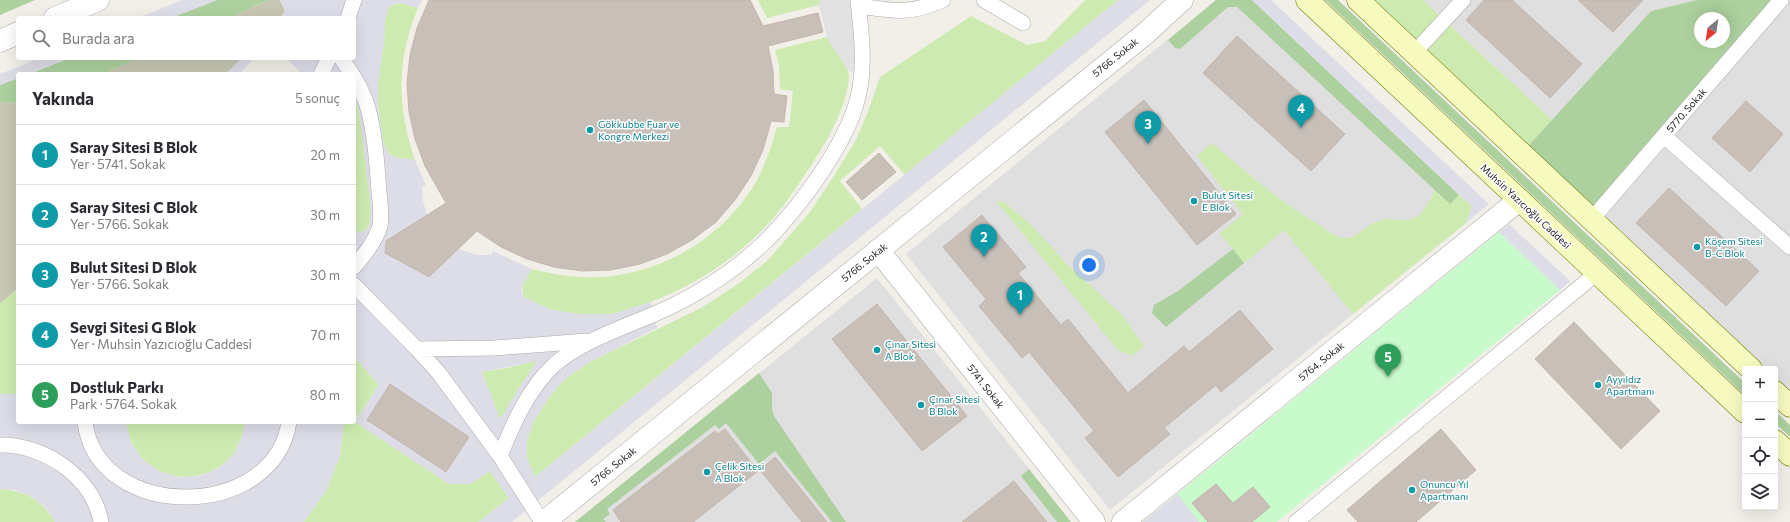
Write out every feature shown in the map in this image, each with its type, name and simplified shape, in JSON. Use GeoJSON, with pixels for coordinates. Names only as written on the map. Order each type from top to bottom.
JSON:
{"type":"FeatureCollection","features":[{"type":"Feature","properties":{"kind":"main road","name":"Muhsin Yazıcıoğlu Caddesi"},"geometry":{"type":"LineString","coordinates":[[1307,0],[1742,409]]}},
{"type":"Feature","properties":{"kind":"main road"},"geometry":{"type":"LineString","coordinates":[[1358,0],[1748,366]]}},
{"type":"Feature","properties":{"kind":"main road"},"geometry":{"type":"LineString","coordinates":[[1778,395],[1790,406]]}},
{"type":"Feature","properties":{"kind":"main road"},"geometry":{"type":"LineString","coordinates":[[1778,444],[1790,455]]}},
{"type":"Feature","properties":{"kind":"street"},"geometry":{"type":"LineString","coordinates":[[60,16],[98,0]]}},
{"type":"Feature","properties":{"kind":"street","name":"5766. Sokak"},"geometry":{"type":"LineString","coordinates":[[543,522],[1146,33],[1182,0]]}},
{"type":"Feature","properties":{"kind":"street"},"geometry":{"type":"LineString","coordinates":[[0,41],[16,34]]}},
{"type":"Feature","properties":{"kind":"street","name":"5764. Sokak"},"geometry":{"type":"LineString","coordinates":[[1123,522],[1519,200]]}},
{"type":"Feature","properties":{"kind":"street","name":"5741. Sokak"},"geometry":{"type":"LineString","coordinates":[[878,250],[1094,522]]}},
{"type":"Feature","properties":{"kind":"lane"},"geometry":{"type":"LineString","coordinates":[[349,16],[354,0]]}},
{"type":"Feature","properties":{"kind":"lane"},"geometry":{"type":"LineString","coordinates":[[500,456],[520,412],[543,377],[559,361],[594,341],[699,293],[729,274],[774,234],[794,210],[827,164],[845,133],[858,96],[862,77],[858,3],[907,11],[930,6],[943,0]]}},
{"type":"Feature","properties":{"kind":"lane"},"geometry":{"type":"LineString","coordinates":[[984,0],[1023,23]]}},
{"type":"Feature","properties":{"kind":"lane"},"geometry":{"type":"LineString","coordinates":[[1414,53],[1463,0]]}},
{"type":"Feature","properties":{"kind":"lane","name":"5770. Sokak"},"geometry":{"type":"LineString","coordinates":[[1592,219],[1781,0]]}},
{"type":"Feature","properties":{"kind":"lane"},"geometry":{"type":"LineString","coordinates":[[322,72],[328,60]]}},
{"type":"Feature","properties":{"kind":"lane"},"geometry":{"type":"LineString","coordinates":[[342,60],[351,72]]}},
{"type":"Feature","properties":{"kind":"lane"},"geometry":{"type":"LineString","coordinates":[[356,81],[363,93],[370,118],[377,168],[381,214],[377,235],[356,265]]}},
{"type":"Feature","properties":{"kind":"lane"},"geometry":{"type":"LineString","coordinates":[[1664,136],[1790,246]]}},
{"type":"Feature","properties":{"kind":"lane"},"geometry":{"type":"LineString","coordinates":[[1296,522],[1596,273]]}},
{"type":"Feature","properties":{"kind":"lane"},"geometry":{"type":"LineString","coordinates":[[356,287],[438,372],[500,456],[543,522]]}},
{"type":"Feature","properties":{"kind":"lane"},"geometry":{"type":"LineString","coordinates":[[417,349],[494,348],[594,341]]}},
{"type":"Feature","properties":{"kind":"lane"},"geometry":{"type":"LineString","coordinates":[[85,424],[88,445],[97,466],[120,494]]}},
{"type":"Feature","properties":{"kind":"lane"},"geometry":{"type":"LineString","coordinates":[[255,493],[266,483],[278,464],[286,444],[289,424]]}},
{"type":"Feature","properties":{"kind":"lane"},"geometry":{"type":"LineString","coordinates":[[0,445],[24,447],[45,454],[64,465],[80,481],[92,498],[101,522]]}},
{"type":"Feature","properties":{"kind":"lane"},"geometry":{"type":"LineString","coordinates":[[86,489],[104,476]]}},
{"type":"Feature","properties":{"kind":"shaded area"},"geometry":{"type":"Polygon","coordinates":[[[182,0],[217,0],[176,16],[143,16],[182,0]]]}},
{"type":"Feature","properties":{"kind":"shaded area"},"geometry":{"type":"Polygon","coordinates":[[[269,0],[280,0],[285,11],[281,16],[233,16],[269,0]]]}},
{"type":"Feature","properties":{"kind":"shaded area"},"geometry":{"type":"Polygon","coordinates":[[[280,0],[422,0],[418,8],[401,3],[394,4],[389,8],[385,19],[384,43],[378,83],[378,106],[386,149],[391,155],[398,158],[415,160],[426,185],[422,187],[423,201],[427,215],[386,241],[385,253],[429,277],[459,249],[477,255],[491,255],[493,251],[532,269],[522,286],[521,290],[524,297],[552,310],[582,314],[612,314],[651,302],[657,328],[588,363],[566,378],[550,396],[534,421],[527,440],[527,457],[535,477],[1118,0],[1150,0],[512,522],[479,522],[509,498],[490,471],[470,484],[449,484],[356,423],[379,385],[356,358],[356,232],[365,231],[369,227],[371,211],[359,111],[357,104],[356,105],[356,72],[300,72],[288,60],[356,60],[356,16],[281,16],[285,11],[280,0]],[[537,361],[482,372],[500,419],[537,361]],[[390,385],[367,420],[446,472],[469,437],[390,385]]]}},
{"type":"Feature","properties":{"kind":"shaded area"},"geometry":{"type":"Polygon","coordinates":[[[820,0],[858,0],[862,77],[848,70],[827,37],[819,5],[820,0]]]}},
{"type":"Feature","properties":{"kind":"shaded area"},"geometry":{"type":"Polygon","coordinates":[[[1216,0],[1252,0],[1472,206],[1466,223],[1110,510],[906,254],[1216,0]]]}},
{"type":"Feature","properties":{"kind":"shaded area"},"geometry":{"type":"Polygon","coordinates":[[[1252,0],[1271,0],[1489,204],[1466,223],[1472,206],[1252,0]]]}},
{"type":"Feature","properties":{"kind":"shaded area"},"geometry":{"type":"Polygon","coordinates":[[[1423,0],[1697,0],[1651,11],[1552,120],[1423,0]]]}},
{"type":"Feature","properties":{"kind":"shaded area"},"geometry":{"type":"Polygon","coordinates":[[[1781,0],[1790,0],[1790,406],[1778,395],[1778,366],[1748,366],[1592,219],[1781,0]]]}},
{"type":"Feature","properties":{"kind":"shaded area"},"geometry":{"type":"Polygon","coordinates":[[[35,60],[65,60],[34,72],[16,72],[16,79],[0,85],[0,74],[35,60]]]}},
{"type":"Feature","properties":{"kind":"shaded area"},"geometry":{"type":"Polygon","coordinates":[[[134,60],[240,60],[228,72],[108,72],[134,60]]]}},
{"type":"Feature","properties":{"kind":"shaded area"},"geometry":{"type":"Polygon","coordinates":[[[240,60],[253,60],[241,72],[228,72],[240,60]]]}},
{"type":"Feature","properties":{"kind":"shaded area"},"geometry":{"type":"Polygon","coordinates":[[[0,102],[16,103],[16,290],[0,304],[0,102]]]}},
{"type":"Feature","properties":{"kind":"shaded area"},"geometry":{"type":"Polygon","coordinates":[[[1509,224],[1570,281],[1560,290],[1499,232],[1509,224]]]}},
{"type":"Feature","properties":{"kind":"shaded area"},"geometry":{"type":"Polygon","coordinates":[[[877,278],[1071,522],[575,522],[877,278]]]}},
{"type":"Feature","properties":{"kind":"shaded area"},"geometry":{"type":"Polygon","coordinates":[[[0,394],[16,394],[16,424],[126,424],[131,443],[142,459],[159,471],[178,477],[199,476],[217,469],[233,455],[242,437],[245,424],[344,424],[340,456],[326,491],[304,522],[55,522],[47,509],[32,497],[15,490],[0,489],[0,394]]]}},
{"type":"Feature","properties":{"kind":"shaded area"},"geometry":{"type":"Polygon","coordinates":[[[1178,494],[1199,522],[1143,522],[1178,494]]]}},
{"type":"Feature","properties":{"kind":"green space"},"geometry":{"type":"Polygon","coordinates":[[[0,0],[35,0],[0,15],[0,0]]]}},
{"type":"Feature","properties":{"kind":"green space"},"geometry":{"type":"Polygon","coordinates":[[[217,0],[269,0],[233,16],[176,16],[217,0]]]}},
{"type":"Feature","properties":{"kind":"green space"},"geometry":{"type":"Polygon","coordinates":[[[758,0],[820,0],[819,5],[767,18],[758,0]]]}},
{"type":"Feature","properties":{"kind":"green space"},"geometry":{"type":"Polygon","coordinates":[[[1085,0],[1118,0],[905,175],[880,146],[840,181],[862,209],[535,477],[527,457],[527,440],[534,421],[550,396],[566,378],[588,363],[701,308],[738,284],[767,261],[810,212],[856,140],[880,77],[971,16],[1027,45],[1045,41],[1085,0]]]}},
{"type":"Feature","properties":{"kind":"green space"},"geometry":{"type":"Polygon","coordinates":[[[1216,0],[1252,0],[1459,195],[1450,204],[1237,7],[1228,7],[1180,49],[1175,48],[1168,40],[1216,0]]]}},
{"type":"Feature","properties":{"kind":"green space"},"geometry":{"type":"Polygon","coordinates":[[[1325,0],[1338,0],[1742,380],[1742,392],[1325,0]]]}},
{"type":"Feature","properties":{"kind":"green space"},"geometry":{"type":"Polygon","coordinates":[[[1358,0],[1423,0],[1552,120],[1521,154],[1358,0]]]}},
{"type":"Feature","properties":{"kind":"green space"},"geometry":{"type":"Polygon","coordinates":[[[1697,0],[1781,0],[1592,219],[1521,154],[1651,11],[1697,0]]]}},
{"type":"Feature","properties":{"kind":"green space"},"geometry":{"type":"Polygon","coordinates":[[[401,3],[418,8],[406,46],[402,84],[402,102],[405,121],[415,160],[396,158],[387,150],[381,132],[379,110],[378,78],[384,43],[385,17],[390,7],[401,3]]]}},
{"type":"Feature","properties":{"kind":"green space"},"geometry":{"type":"Polygon","coordinates":[[[827,37],[844,62],[849,76],[848,87],[841,111],[824,145],[784,205],[772,220],[751,241],[720,265],[686,286],[669,295],[614,314],[578,315],[566,313],[544,307],[524,297],[522,289],[532,269],[580,277],[607,277],[633,272],[658,264],[682,253],[704,239],[725,222],[742,202],[757,180],[777,127],[789,127],[793,91],[780,89],[779,65],[775,50],[827,37]]]}},
{"type":"Feature","properties":{"kind":"green space"},"geometry":{"type":"Polygon","coordinates":[[[65,60],[134,60],[108,72],[34,72],[65,60]]]}},
{"type":"Feature","properties":{"kind":"green space"},"geometry":{"type":"Polygon","coordinates":[[[16,79],[16,103],[0,102],[0,85],[16,79]]]}},
{"type":"Feature","properties":{"kind":"green space"},"geometry":{"type":"Polygon","coordinates":[[[357,104],[362,129],[371,203],[371,217],[369,225],[367,229],[361,232],[356,232],[357,104]]]}},
{"type":"Feature","properties":{"kind":"green space"},"geometry":{"type":"Polygon","coordinates":[[[1212,143],[1288,205],[1329,232],[1343,238],[1352,237],[1377,221],[1407,220],[1417,217],[1424,209],[1435,190],[1450,204],[1459,195],[1472,206],[1466,223],[1353,314],[1284,230],[1244,263],[1220,233],[1243,214],[1197,156],[1212,143]]]}},
{"type":"Feature","properties":{"kind":"green space"},"geometry":{"type":"Polygon","coordinates":[[[996,201],[1004,202],[1032,226],[1067,264],[1123,316],[1144,346],[1132,356],[1118,350],[996,201]]]}},
{"type":"Feature","properties":{"kind":"green space"},"geometry":{"type":"Polygon","coordinates":[[[1499,232],[1560,290],[1277,522],[1143,522],[1499,232]]]}},
{"type":"Feature","properties":{"kind":"green space"},"geometry":{"type":"Polygon","coordinates":[[[1233,249],[1244,263],[1166,327],[1152,313],[1154,305],[1178,291],[1233,249]]]}},
{"type":"Feature","properties":{"kind":"green space"},"geometry":{"type":"Polygon","coordinates":[[[16,290],[16,394],[0,394],[0,304],[16,290]]]}},
{"type":"Feature","properties":{"kind":"green space"},"geometry":{"type":"Polygon","coordinates":[[[356,358],[379,385],[356,420],[356,358]]]}},
{"type":"Feature","properties":{"kind":"green space"},"geometry":{"type":"Polygon","coordinates":[[[538,360],[500,420],[482,372],[507,368],[538,360]]]}},
{"type":"Feature","properties":{"kind":"green space"},"geometry":{"type":"Polygon","coordinates":[[[759,373],[772,393],[772,410],[774,416],[846,522],[832,522],[775,451],[759,464],[726,423],[719,429],[715,425],[607,509],[610,514],[603,519],[606,522],[575,522],[759,373]]]}},
{"type":"Feature","properties":{"kind":"green space"},"geometry":{"type":"Polygon","coordinates":[[[1778,414],[1790,425],[1790,437],[1778,426],[1778,414]]]}},
{"type":"Feature","properties":{"kind":"green space"},"geometry":{"type":"Polygon","coordinates":[[[356,422],[449,484],[470,484],[490,471],[509,498],[479,522],[304,522],[326,491],[340,456],[344,424],[356,424],[356,422]]]}},
{"type":"Feature","properties":{"kind":"green space"},"geometry":{"type":"Polygon","coordinates":[[[126,424],[245,424],[239,444],[232,456],[209,472],[196,476],[182,477],[169,475],[157,470],[146,462],[132,444],[126,424]]]}},
{"type":"Feature","properties":{"kind":"green space"},"geometry":{"type":"Polygon","coordinates":[[[1029,469],[1071,522],[1057,522],[1021,476],[1029,469]]]}},
{"type":"Feature","properties":{"kind":"green space"},"geometry":{"type":"Polygon","coordinates":[[[0,489],[17,491],[32,498],[50,514],[55,522],[0,522],[0,489]]]}},
{"type":"Feature","properties":{"kind":"building","name":"Gökkubbe Fuar ve Kongre Merkezi"},"geometry":{"type":"Polygon","coordinates":[[[429,0],[750,0],[763,26],[818,13],[823,32],[768,46],[773,70],[774,94],[787,96],[784,122],[771,121],[763,150],[751,176],[735,200],[716,222],[692,240],[667,254],[640,264],[611,270],[582,271],[554,267],[527,259],[501,247],[477,231],[429,277],[385,253],[386,241],[446,203],[425,166],[415,139],[409,112],[407,83],[410,55],[417,28],[429,0]]]}},
{"type":"Feature","properties":{"kind":"building"},"geometry":{"type":"Polygon","coordinates":[[[1484,0],[1512,0],[1582,64],[1550,98],[1466,20],[1484,0]]]}},
{"type":"Feature","properties":{"kind":"building"},"geometry":{"type":"Polygon","coordinates":[[[1578,0],[1643,0],[1613,32],[1578,0]]]}},
{"type":"Feature","properties":{"kind":"building"},"geometry":{"type":"Polygon","coordinates":[[[1237,36],[1345,134],[1311,171],[1203,73],[1237,36]]]}},
{"type":"Feature","properties":{"kind":"building"},"geometry":{"type":"Polygon","coordinates":[[[1144,100],[1236,214],[1197,245],[1105,132],[1144,100]]]}},
{"type":"Feature","properties":{"kind":"building"},"geometry":{"type":"Polygon","coordinates":[[[1746,101],[1783,134],[1750,172],[1712,138],[1746,101]]]}},
{"type":"Feature","properties":{"kind":"building"},"geometry":{"type":"Polygon","coordinates":[[[879,153],[896,172],[862,200],[846,182],[879,153]]]}},
{"type":"Feature","properties":{"kind":"building","name":"Köşem Sitesi B-C Blok"},"geometry":{"type":"Polygon","coordinates":[[[1669,188],[1759,271],[1726,306],[1636,223],[1669,188]]]}},
{"type":"Feature","properties":{"kind":"building"},"geometry":{"type":"Polygon","coordinates":[[[982,215],[1026,267],[1018,273],[1061,325],[1068,319],[1128,393],[1184,346],[1189,352],[1240,310],[1273,349],[1221,392],[1216,385],[1164,428],[1170,434],[1118,477],[1085,438],[1094,431],[1029,352],[1022,358],[979,306],[986,299],[943,247],[982,215]]]}},
{"type":"Feature","properties":{"kind":"building"},"geometry":{"type":"Polygon","coordinates":[[[877,304],[967,416],[922,451],[832,339],[877,304]]]}},
{"type":"Feature","properties":{"kind":"building","name":"Ayyıldız Apartmanı"},"geometry":{"type":"Polygon","coordinates":[[[1574,322],[1660,411],[1621,449],[1535,359],[1574,322]]]}},
{"type":"Feature","properties":{"kind":"building"},"geometry":{"type":"Polygon","coordinates":[[[390,384],[469,437],[446,472],[367,420],[390,384]]]}},
{"type":"Feature","properties":{"kind":"building","name":"Çelik Sitesi A Blok"},"geometry":{"type":"Polygon","coordinates":[[[725,429],[758,471],[693,522],[621,522],[613,510],[715,431],[718,434],[725,429]]]}},
{"type":"Feature","properties":{"kind":"building","name":"Onuncu Yıl Apartmanı"},"geometry":{"type":"Polygon","coordinates":[[[1441,429],[1476,470],[1416,522],[1358,522],[1347,510],[1441,429]]]}},
{"type":"Feature","properties":{"kind":"building"},"geometry":{"type":"Polygon","coordinates":[[[775,457],[827,522],[802,522],[760,470],[775,457]]]}},
{"type":"Feature","properties":{"kind":"building"},"geometry":{"type":"Polygon","coordinates":[[[1014,481],[1047,522],[962,522],[1014,481]]]}},
{"type":"Feature","properties":{"kind":"building"},"geometry":{"type":"Polygon","coordinates":[[[1216,484],[1233,503],[1253,487],[1270,507],[1252,522],[1208,522],[1192,503],[1216,484]]]}},
{"type":"Feature","properties":{"kind":"place","name":"Sevgi Sitesi G Blok"},"geometry":{"type":"Point","coordinates":[1301,128]}},
{"type":"Feature","properties":{"kind":"place","name":"Gökkubbe Fuar ve Kongre Merkezi"},"geometry":{"type":"Point","coordinates":[590,130]}},
{"type":"Feature","properties":{"kind":"place","name":"Bulut Sitesi D Blok"},"geometry":{"type":"Point","coordinates":[1148,144]}},
{"type":"Feature","properties":{"kind":"place","name":"Bulut Sitesi E Blok"},"geometry":{"type":"Point","coordinates":[1194,201]}},
{"type":"Feature","properties":{"kind":"place","name":"Köşem Sitesi B-C Blok"},"geometry":{"type":"Point","coordinates":[1697,247]}},
{"type":"Feature","properties":{"kind":"place","name":"Saray Sitesi C Blok"},"geometry":{"type":"Point","coordinates":[984,257]}},
{"type":"Feature","properties":{"kind":"place","name":"Saray Sitesi B Blok"},"geometry":{"type":"Point","coordinates":[1020,315]}},
{"type":"Feature","properties":{"kind":"place","name":"Çınar Sitesi A Blok"},"geometry":{"type":"Point","coordinates":[877,350]}},
{"type":"Feature","properties":{"kind":"place","name":"Dostluk Parkı"},"geometry":{"type":"Point","coordinates":[1388,377]}},
{"type":"Feature","properties":{"kind":"place","name":"Ayyıldız Apartmanı"},"geometry":{"type":"Point","coordinates":[1598,385]}},
{"type":"Feature","properties":{"kind":"place","name":"Çınar Sitesi B Blok"},"geometry":{"type":"Point","coordinates":[921,405]}},
{"type":"Feature","properties":{"kind":"place","name":"Çelik Sitesi A Blok"},"geometry":{"type":"Point","coordinates":[707,472]}},
{"type":"Feature","properties":{"kind":"place","name":"Onuncu Yıl Apartmanı"},"geometry":{"type":"Point","coordinates":[1412,490]}}]}
